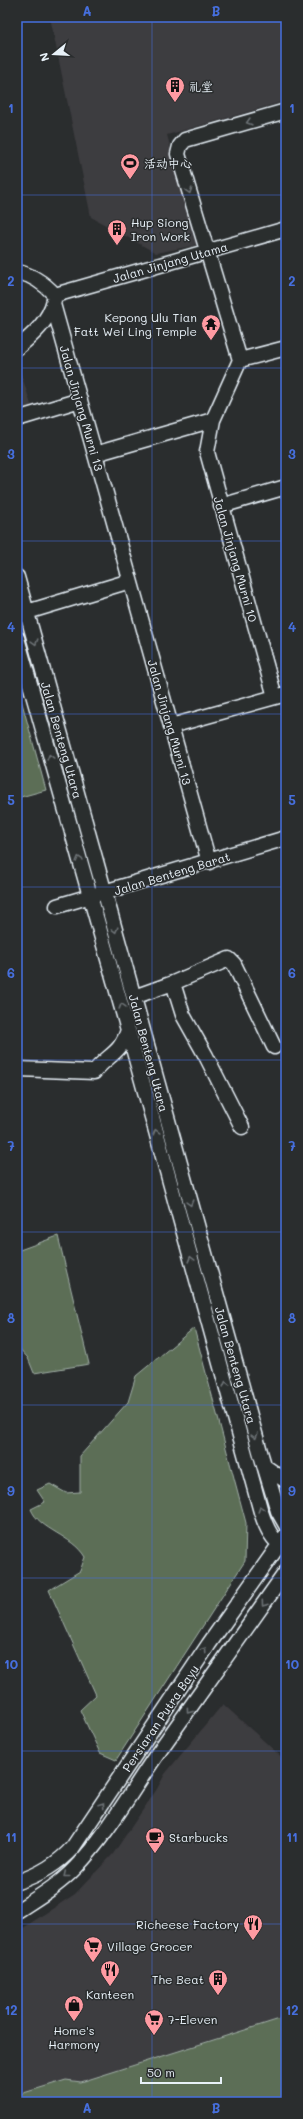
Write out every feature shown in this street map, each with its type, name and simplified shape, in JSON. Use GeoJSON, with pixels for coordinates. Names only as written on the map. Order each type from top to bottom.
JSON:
{"type":"FeatureCollection","features":[{"type":"Feature","properties":{"kind":"street"},"geometry":{"type":"LineString","coordinates":[[286,111],[186,140],[180,146],[178,154],[240,360],[286,348]]}},
{"type":"Feature","properties":{"kind":"street","name":"Jalan Jinjang Utama"},"geometry":{"type":"LineString","coordinates":[[54,299],[286,230]]}},
{"type":"Feature","properties":{"kind":"street"},"geometry":{"type":"LineString","coordinates":[[17,272],[25,273],[44,283],[54,299],[46,318],[32,335],[17,348]]}},
{"type":"Feature","properties":{"kind":"street","name":"Jalan Jinjang Murni 13"},"geometry":{"type":"LineString","coordinates":[[54,299],[130,582],[209,862]]}},
{"type":"Feature","properties":{"kind":"street","name":"Jalan Jinjang Murni 10"},"geometry":{"type":"LineString","coordinates":[[240,360],[213,420],[207,452],[221,506],[281,695]]}},
{"type":"Feature","properties":{"kind":"street"},"geometry":{"type":"LineString","coordinates":[[17,419],[80,400]]}},
{"type":"Feature","properties":{"kind":"street"},"geometry":{"type":"LineString","coordinates":[[95,454],[213,420]]}},
{"type":"Feature","properties":{"kind":"street"},"geometry":{"type":"LineString","coordinates":[[221,506],[286,487]]}},
{"type":"Feature","properties":{"kind":"street","name":"Jalan Benteng Utara"},"geometry":{"type":"LineString","coordinates":[[17,577],[264,1466],[278,1511],[286,1525]]}},
{"type":"Feature","properties":{"kind":"street"},"geometry":{"type":"LineString","coordinates":[[27,612],[130,582]]}},
{"type":"Feature","properties":{"kind":"street","name":"Jalan Benteng Utara"},"geometry":{"type":"LineString","coordinates":[[17,638],[128,1030],[261,1512],[267,1527],[283,1543]]}},
{"type":"Feature","properties":{"kind":"street"},"geometry":{"type":"LineString","coordinates":[[171,726],[281,695]]}},
{"type":"Feature","properties":{"kind":"street"},"geometry":{"type":"LineString","coordinates":[[60,794],[76,790]]}},
{"type":"Feature","properties":{"kind":"street","name":"Jalan Benteng Barat"},"geometry":{"type":"LineString","coordinates":[[57,906],[286,838]]}},
{"type":"Feature","properties":{"kind":"street"},"geometry":{"type":"LineString","coordinates":[[134,997],[173,983],[229,959],[234,964],[274,1047]]}},
{"type":"Feature","properties":{"kind":"street"},"geometry":{"type":"LineString","coordinates":[[173,983],[183,1015],[206,1056],[242,1127]]}},
{"type":"Feature","properties":{"kind":"street"},"geometry":{"type":"LineString","coordinates":[[19,1069],[94,1072],[101,1064],[117,1052],[124,1043],[128,1030]]}},
{"type":"Feature","properties":{"kind":"street"},"geometry":{"type":"LineString","coordinates":[[264,1466],[286,1482]]}},
{"type":"Feature","properties":{"kind":"street","name":"Persiaran Putra Bayu"},"geometry":{"type":"LineString","coordinates":[[17,1882],[29,1878],[64,1858],[73,1847],[283,1543]]}},
{"type":"Feature","properties":{"kind":"street","name":"Persiaran Putra Bayu"},"geometry":{"type":"LineString","coordinates":[[17,1911],[47,1891],[75,1868],[93,1847],[122,1808],[159,1751],[286,1572]]}},
{"type":"Feature","properties":{"kind":"shaded area"},"geometry":{"type":"Polygon","coordinates":[[[50,17],[286,17],[286,101],[167,135],[197,245],[156,253],[91,217],[50,17]]]}},
{"type":"Feature","properties":{"kind":"shaded area"},"geometry":{"type":"Polygon","coordinates":[[[17,361],[33,411],[17,415],[17,361]]]}},
{"type":"Feature","properties":{"kind":"shaded area"},"geometry":{"type":"Polygon","coordinates":[[[223,1704],[286,1761],[286,2017],[81,2082],[66,2080],[17,2095],[17,1932],[75,1894],[113,1854],[157,1789],[165,1774],[223,1704]]]}},
{"type":"Feature","properties":{"kind":"green space"},"geometry":{"type":"Polygon","coordinates":[[[17,685],[46,790],[17,798],[17,685]]]}},
{"type":"Feature","properties":{"kind":"green space"},"geometry":{"type":"Polygon","coordinates":[[[58,1236],[89,1364],[34,1373],[28,1358],[17,1346],[17,1251],[58,1236]]]}},
{"type":"Feature","properties":{"kind":"green space"},"geometry":{"type":"Polygon","coordinates":[[[194,1328],[246,1523],[245,1561],[116,1760],[100,1753],[80,1710],[96,1695],[49,1590],[80,1571],[85,1557],[72,1543],[41,1522],[31,1509],[45,1502],[37,1490],[50,1484],[66,1493],[80,1492],[80,1456],[128,1402],[136,1376],[194,1328]]]}},
{"type":"Feature","properties":{"kind":"green space"},"geometry":{"type":"Polygon","coordinates":[[[286,2017],[286,2102],[17,2102],[17,2095],[66,2080],[81,2082],[286,2017]]]}},
{"type":"Feature","properties":{"kind":"place","name":"礼堂"},"geometry":{"type":"Point","coordinates":[175,103]}},
{"type":"Feature","properties":{"kind":"place","name":"活动中心"},"geometry":{"type":"Point","coordinates":[130,180]}},
{"type":"Feature","properties":{"kind":"place","name":"Hup Siong Iron Work"},"geometry":{"type":"Point","coordinates":[117,246]}},
{"type":"Feature","properties":{"kind":"place","name":"Kepong Ulu Tian Fatt Wei Ling Temple"},"geometry":{"type":"Point","coordinates":[211,341]}},
{"type":"Feature","properties":{"kind":"place","name":"Starbucks"},"geometry":{"type":"Point","coordinates":[155,1854]}},
{"type":"Feature","properties":{"kind":"place","name":"Richeese Factory"},"geometry":{"type":"Point","coordinates":[253,1941]}},
{"type":"Feature","properties":{"kind":"place","name":"Village Grocer"},"geometry":{"type":"Point","coordinates":[93,1963]}},
{"type":"Feature","properties":{"kind":"place","name":"Kanteen"},"geometry":{"type":"Point","coordinates":[110,1987]}},
{"type":"Feature","properties":{"kind":"place","name":"The Beat"},"geometry":{"type":"Point","coordinates":[218,1996]}},
{"type":"Feature","properties":{"kind":"place","name":"Home's Harmony"},"geometry":{"type":"Point","coordinates":[74,2022]}},
{"type":"Feature","properties":{"kind":"place","name":"7-Eleven"},"geometry":{"type":"Point","coordinates":[154,2036]}}]}
